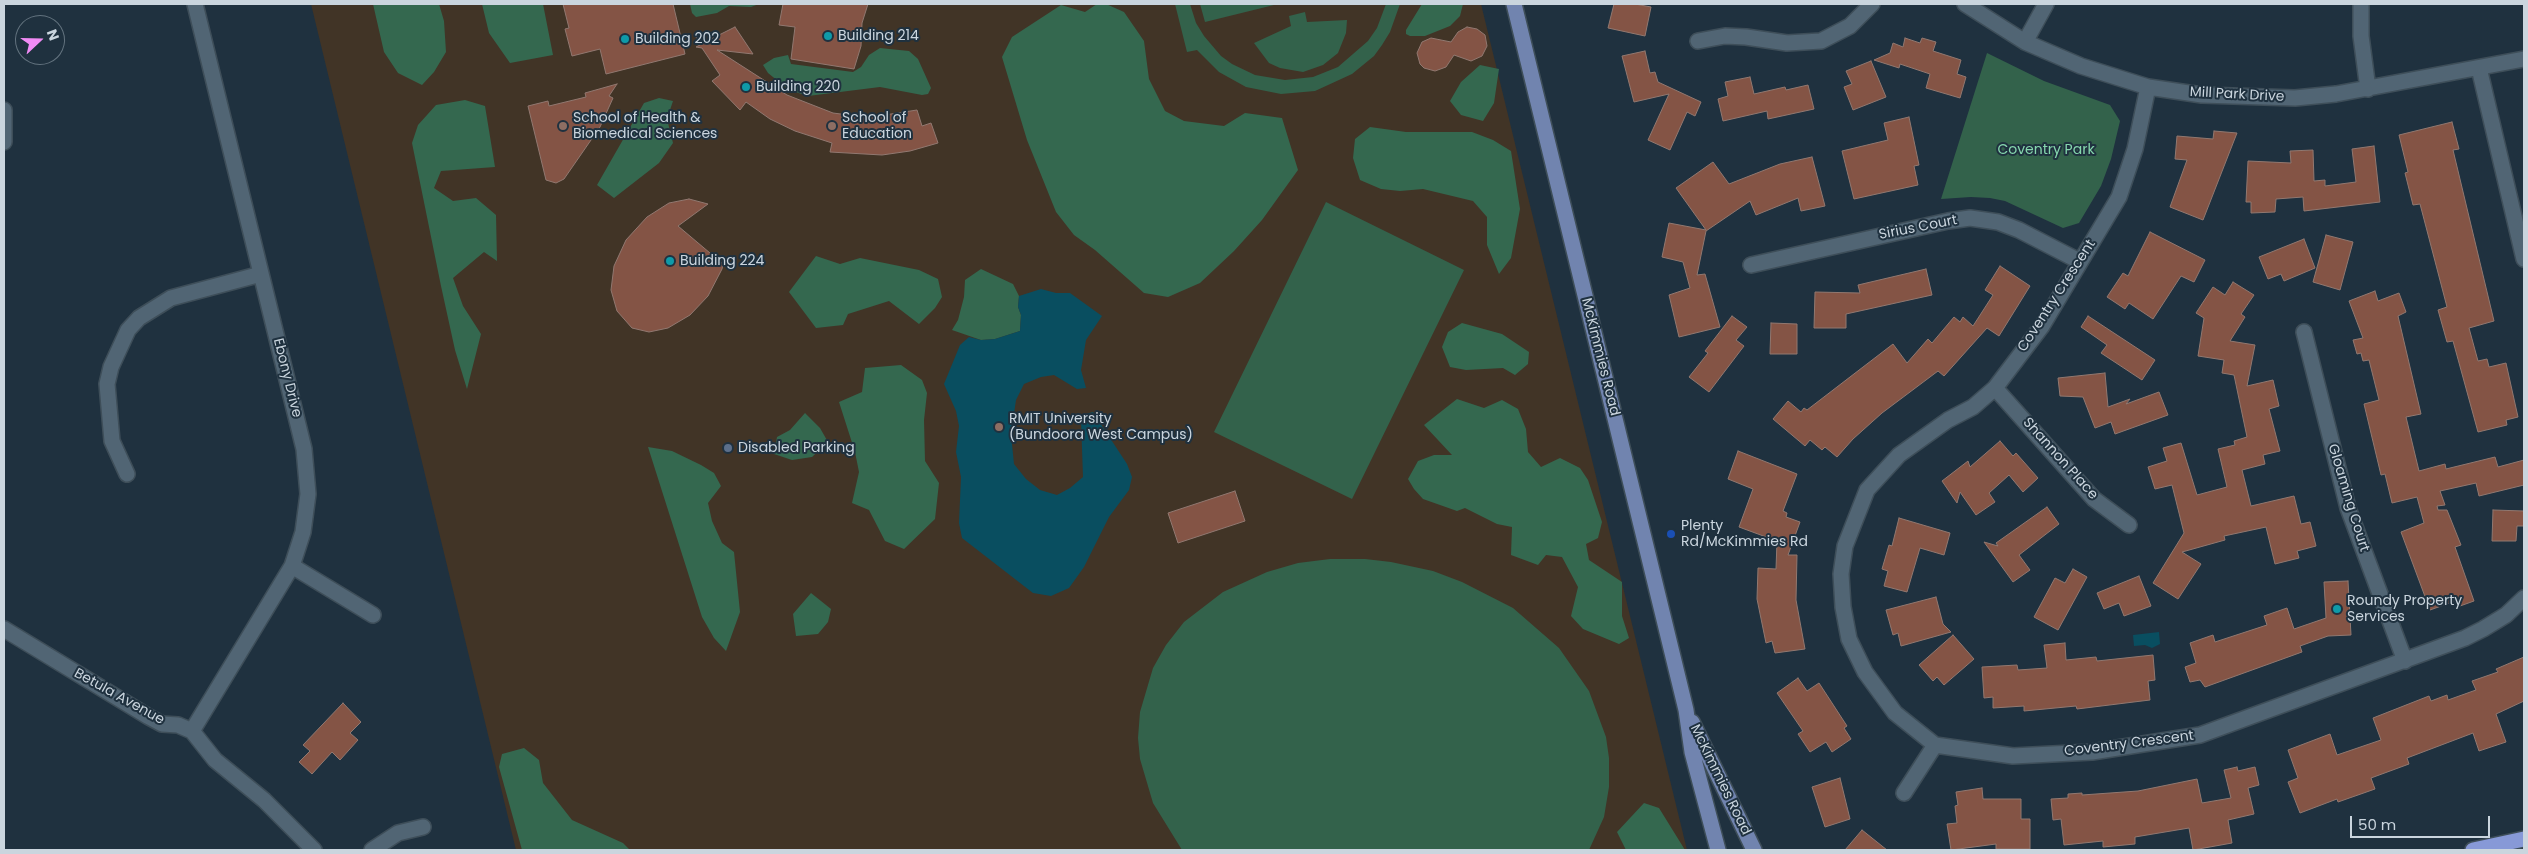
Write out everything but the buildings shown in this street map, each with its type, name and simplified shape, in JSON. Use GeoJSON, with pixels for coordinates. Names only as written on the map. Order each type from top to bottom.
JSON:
{"type":"FeatureCollection","features":[{"type":"Feature","properties":{"kind":"highway"},"geometry":{"type":"LineString","coordinates":[[2473,850],[2524,839]]}},
{"type":"Feature","properties":{"kind":"main road","name":"McKimmies Road"},"geometry":{"type":"LineString","coordinates":[[1514,4],[1686,710],[1692,752],[1718,850]]}},
{"type":"Feature","properties":{"kind":"main road","name":"McKimmies Road"},"geometry":{"type":"LineString","coordinates":[[1686,710],[1754,850]]}},
{"type":"Feature","properties":{"kind":"street","name":"Ebony Drive"},"geometry":{"type":"LineString","coordinates":[[192,731],[292,566],[306,513],[307,472],[297,418],[195,4]]}},
{"type":"Feature","properties":{"kind":"street"},"geometry":{"type":"LineString","coordinates":[[1698,42],[1725,36],[1746,37],[1787,44],[1821,41],[1850,26],[1872,4]]}},
{"type":"Feature","properties":{"kind":"street","name":"Mill Park Drive"},"geometry":{"type":"LineString","coordinates":[[1965,4],[2025,42],[2081,66],[2148,87],[2202,95],[2295,98],[2368,89],[2524,59]]}},
{"type":"Feature","properties":{"kind":"street"},"geometry":{"type":"LineString","coordinates":[[2025,42],[2046,4]]}},
{"type":"Feature","properties":{"kind":"street"},"geometry":{"type":"LineString","coordinates":[[2361,4],[2361,36],[2368,89]]}},
{"type":"Feature","properties":{"kind":"street"},"geometry":{"type":"LineString","coordinates":[[2479,68],[2524,259]]}},
{"type":"Feature","properties":{"kind":"street","name":"Coventry Crescent"},"geometry":{"type":"LineString","coordinates":[[2148,87],[2128,174],[2107,218],[2079,261],[2042,326],[1995,388],[1973,407],[1948,420],[1899,455],[1867,490],[1855,517],[1846,546],[1841,574],[1843,607],[1849,639],[1864,672],[1895,713],[1935,745],[2013,756],[2092,752],[2200,735],[2405,661],[2484,629],[2506,615],[2524,598]]}},
{"type":"Feature","properties":{"kind":"street"},"geometry":{"type":"LineString","coordinates":[[4,110],[4,142]]}},
{"type":"Feature","properties":{"kind":"street","name":"Sirius Court"},"geometry":{"type":"LineString","coordinates":[[1751,265],[1948,221],[1970,218],[1991,220],[2019,230],[2079,261]]}},
{"type":"Feature","properties":{"kind":"street"},"geometry":{"type":"LineString","coordinates":[[127,474],[112,440],[107,391],[111,367],[128,330],[139,318],[171,298],[261,274]]}},
{"type":"Feature","properties":{"kind":"street","name":"Gloaming Court"},"geometry":{"type":"LineString","coordinates":[[2304,332],[2348,508],[2405,661]]}},
{"type":"Feature","properties":{"kind":"street","name":"Shannon Place"},"geometry":{"type":"LineString","coordinates":[[1995,388],[2094,499],[2129,525]]}},
{"type":"Feature","properties":{"kind":"street"},"geometry":{"type":"LineString","coordinates":[[292,566],[373,615]]}},
{"type":"Feature","properties":{"kind":"street","name":"Betula Avenue"},"geometry":{"type":"LineString","coordinates":[[4,629],[149,717],[162,724],[192,731]]}},
{"type":"Feature","properties":{"kind":"street"},"geometry":{"type":"LineString","coordinates":[[192,731],[215,760],[264,800],[314,850]]}},
{"type":"Feature","properties":{"kind":"street"},"geometry":{"type":"LineString","coordinates":[[1904,793],[1935,745]]}},
{"type":"Feature","properties":{"kind":"street"},"geometry":{"type":"LineString","coordinates":[[372,850],[398,833],[423,827]]}},
{"type":"Feature","properties":{"kind":"shaded area","name":"RMIT University (Bundoora West Campus)"},"geometry":{"type":"Polygon","coordinates":[[[311,4],[1481,4],[1687,850],[516,850],[311,4]]]}},
{"type":"Feature","properties":{"kind":"green space"},"geometry":{"type":"Polygon","coordinates":[[[373,4],[439,4],[444,21],[446,52],[434,72],[422,85],[398,73],[384,52],[373,4]]]}},
{"type":"Feature","properties":{"kind":"green space"},"geometry":{"type":"Polygon","coordinates":[[[482,4],[543,4],[553,55],[510,63],[489,33],[482,4]]]}},
{"type":"Feature","properties":{"kind":"green space"},"geometry":{"type":"Polygon","coordinates":[[[690,4],[759,4],[751,7],[729,6],[717,13],[696,17],[692,13],[690,4]]]}},
{"type":"Feature","properties":{"kind":"green space"},"geometry":{"type":"Polygon","coordinates":[[[1097,4],[1106,4],[1124,12],[1144,41],[1149,79],[1165,111],[1184,121],[1224,126],[1245,113],[1282,118],[1298,170],[1262,220],[1234,251],[1200,283],[1168,297],[1144,293],[1095,250],[1074,235],[1056,212],[1027,140],[1002,57],[1012,37],[1061,5],[1085,12],[1097,4]]]}},
{"type":"Feature","properties":{"kind":"green space"},"geometry":{"type":"Polygon","coordinates":[[[1175,4],[1190,4],[1196,23],[1204,36],[1221,56],[1232,64],[1255,75],[1285,80],[1313,77],[1338,67],[1368,41],[1377,28],[1386,4],[1400,4],[1390,32],[1382,45],[1374,56],[1352,74],[1315,91],[1281,94],[1246,87],[1219,72],[1197,50],[1187,52],[1175,4]]]}},
{"type":"Feature","properties":{"kind":"green space"},"geometry":{"type":"Polygon","coordinates":[[[1200,4],[1278,4],[1205,22],[1200,4]]]}},
{"type":"Feature","properties":{"kind":"green space"},"geometry":{"type":"Polygon","coordinates":[[[1422,4],[1463,4],[1460,16],[1450,26],[1425,36],[1410,36],[1406,34],[1406,30],[1422,4]]]}},
{"type":"Feature","properties":{"kind":"green space"},"geometry":{"type":"Polygon","coordinates":[[[1305,12],[1307,22],[1347,20],[1346,33],[1338,53],[1323,65],[1303,72],[1280,68],[1269,63],[1254,43],[1291,26],[1289,16],[1305,12]]]}},
{"type":"Feature","properties":{"kind":"green space"},"geometry":{"type":"Polygon","coordinates":[[[880,48],[909,51],[918,59],[931,88],[928,94],[922,95],[880,87],[808,96],[789,90],[768,73],[763,65],[774,58],[788,55],[791,64],[853,72],[861,67],[869,55],[880,48]]]}},
{"type":"Feature","properties":{"kind":"green space","name":"Coventry Park"},"geometry":{"type":"Polygon","coordinates":[[[1987,53],[2044,81],[2110,105],[2120,121],[2111,159],[2101,186],[2079,223],[2063,228],[2005,201],[1990,198],[1941,199],[1987,53]]]}},
{"type":"Feature","properties":{"kind":"green space"},"geometry":{"type":"Polygon","coordinates":[[[1480,65],[1499,69],[1494,103],[1483,121],[1461,115],[1450,101],[1461,82],[1480,65]]]}},
{"type":"Feature","properties":{"kind":"green space"},"geometry":{"type":"Polygon","coordinates":[[[659,98],[673,101],[667,119],[673,143],[659,163],[614,198],[597,185],[644,103],[659,98]]]}},
{"type":"Feature","properties":{"kind":"green space"},"geometry":{"type":"Polygon","coordinates":[[[465,100],[485,106],[495,167],[441,171],[434,188],[453,201],[476,198],[496,215],[497,261],[484,252],[453,278],[463,306],[481,334],[467,389],[455,350],[412,143],[418,125],[436,105],[465,100]]]}},
{"type":"Feature","properties":{"kind":"green space"},"geometry":{"type":"Polygon","coordinates":[[[1370,127],[1406,132],[1472,132],[1493,140],[1511,151],[1520,209],[1511,258],[1499,274],[1487,245],[1487,217],[1473,201],[1423,189],[1400,191],[1381,189],[1360,180],[1353,158],[1355,139],[1370,127]]]}},
{"type":"Feature","properties":{"kind":"green space"},"geometry":{"type":"Polygon","coordinates":[[[1326,202],[1464,270],[1352,499],[1214,432],[1326,202]]]}},
{"type":"Feature","properties":{"kind":"green space"},"geometry":{"type":"Polygon","coordinates":[[[816,256],[840,264],[860,258],[919,270],[938,279],[942,297],[935,308],[919,324],[889,301],[848,314],[843,325],[816,328],[789,292],[816,256]]]}},
{"type":"Feature","properties":{"kind":"green space"},"geometry":{"type":"Polygon","coordinates":[[[981,269],[1013,284],[1019,296],[1020,331],[995,339],[981,340],[952,330],[958,320],[964,297],[965,280],[981,269]]]}},
{"type":"Feature","properties":{"kind":"green space"},"geometry":{"type":"Polygon","coordinates":[[[1462,323],[1502,334],[1529,352],[1528,364],[1515,375],[1503,368],[1466,370],[1450,367],[1442,347],[1448,332],[1462,323]]]}},
{"type":"Feature","properties":{"kind":"green space"},"geometry":{"type":"Polygon","coordinates":[[[901,365],[922,380],[927,393],[924,420],[925,461],[939,483],[935,519],[904,549],[885,541],[869,510],[852,503],[859,472],[855,452],[839,402],[862,392],[865,368],[901,365]]]}},
{"type":"Feature","properties":{"kind":"green space"},"geometry":{"type":"Polygon","coordinates":[[[1457,399],[1484,408],[1502,400],[1518,409],[1526,429],[1528,452],[1541,467],[1560,458],[1580,468],[1588,480],[1602,522],[1598,538],[1586,544],[1589,560],[1622,582],[1622,616],[1629,638],[1619,644],[1583,629],[1571,616],[1578,587],[1562,557],[1546,555],[1538,565],[1511,555],[1512,527],[1497,524],[1465,508],[1457,511],[1423,499],[1414,489],[1408,479],[1418,461],[1434,455],[1452,455],[1424,425],[1457,399]]]}},
{"type":"Feature","properties":{"kind":"green space"},"geometry":{"type":"Polygon","coordinates":[[[805,413],[820,428],[828,442],[812,457],[792,460],[774,454],[777,437],[790,430],[805,413]]]}},
{"type":"Feature","properties":{"kind":"green space"},"geometry":{"type":"Polygon","coordinates":[[[648,447],[672,451],[701,465],[714,473],[721,486],[708,503],[712,521],[722,543],[734,552],[740,612],[726,651],[714,638],[702,617],[648,447]]]}},
{"type":"Feature","properties":{"kind":"green space"},"geometry":{"type":"Polygon","coordinates":[[[1330,559],[1365,559],[1391,562],[1433,571],[1462,582],[1513,608],[1559,648],[1589,691],[1606,737],[1609,758],[1609,787],[1604,817],[1589,850],[1182,850],[1153,803],[1140,759],[1138,738],[1140,712],[1153,668],[1166,645],[1184,622],[1223,592],[1267,572],[1298,563],[1330,559]]]}},
{"type":"Feature","properties":{"kind":"green space"},"geometry":{"type":"Polygon","coordinates":[[[811,593],[831,609],[828,622],[818,634],[796,636],[793,614],[811,593]]]}},
{"type":"Feature","properties":{"kind":"green space"},"geometry":{"type":"Polygon","coordinates":[[[524,748],[539,760],[543,783],[572,820],[623,843],[630,850],[522,850],[499,767],[502,754],[524,748]]]}},
{"type":"Feature","properties":{"kind":"green space"},"geometry":{"type":"Polygon","coordinates":[[[1644,803],[1659,808],[1685,850],[1626,850],[1617,832],[1644,803]]]}},
{"type":"Feature","properties":{"kind":"water"},"geometry":{"type":"Polygon","coordinates":[[[1041,289],[1056,293],[1070,293],[1102,316],[1086,340],[1081,370],[1086,388],[1077,389],[1054,375],[1041,377],[1024,384],[1016,400],[1011,434],[1014,464],[1026,479],[1040,490],[1057,495],[1070,488],[1083,477],[1081,420],[1086,414],[1093,412],[1127,464],[1132,477],[1129,490],[1109,517],[1084,567],[1069,588],[1051,596],[1033,593],[962,538],[959,523],[961,477],[956,452],[959,426],[956,411],[944,384],[960,345],[969,337],[981,340],[995,339],[1020,331],[1019,296],[1041,289]]]}},
{"type":"Feature","properties":{"kind":"water"},"geometry":{"type":"Polygon","coordinates":[[[2159,632],[2160,644],[2152,648],[2145,645],[2134,646],[2133,635],[2159,632]]]}},
{"type":"Feature","properties":{"kind":"place","name":"Building 214"},"geometry":{"type":"Point","coordinates":[828,36]}},
{"type":"Feature","properties":{"kind":"place","name":"Building 202"},"geometry":{"type":"Point","coordinates":[625,39]}},
{"type":"Feature","properties":{"kind":"place","name":"Building 220"},"geometry":{"type":"Point","coordinates":[746,87]}},
{"type":"Feature","properties":{"kind":"place","name":"School of Health & Biomedical Sciences"},"geometry":{"type":"Point","coordinates":[563,126]}},
{"type":"Feature","properties":{"kind":"place","name":"School of Education"},"geometry":{"type":"Point","coordinates":[832,126]}},
{"type":"Feature","properties":{"kind":"place","name":"Building 224"},"geometry":{"type":"Point","coordinates":[670,261]}},
{"type":"Feature","properties":{"kind":"place","name":"RMIT University (Bundoora West Campus)"},"geometry":{"type":"Point","coordinates":[999,427]}},
{"type":"Feature","properties":{"kind":"place","name":"Disabled Parking"},"geometry":{"type":"Point","coordinates":[728,448]}},
{"type":"Feature","properties":{"kind":"place","name":"Plenty Rd/McKimmies Rd"},"geometry":{"type":"Point","coordinates":[1671,534]}},
{"type":"Feature","properties":{"kind":"place","name":"Roundy Property Services"},"geometry":{"type":"Point","coordinates":[2337,609]}}]}
